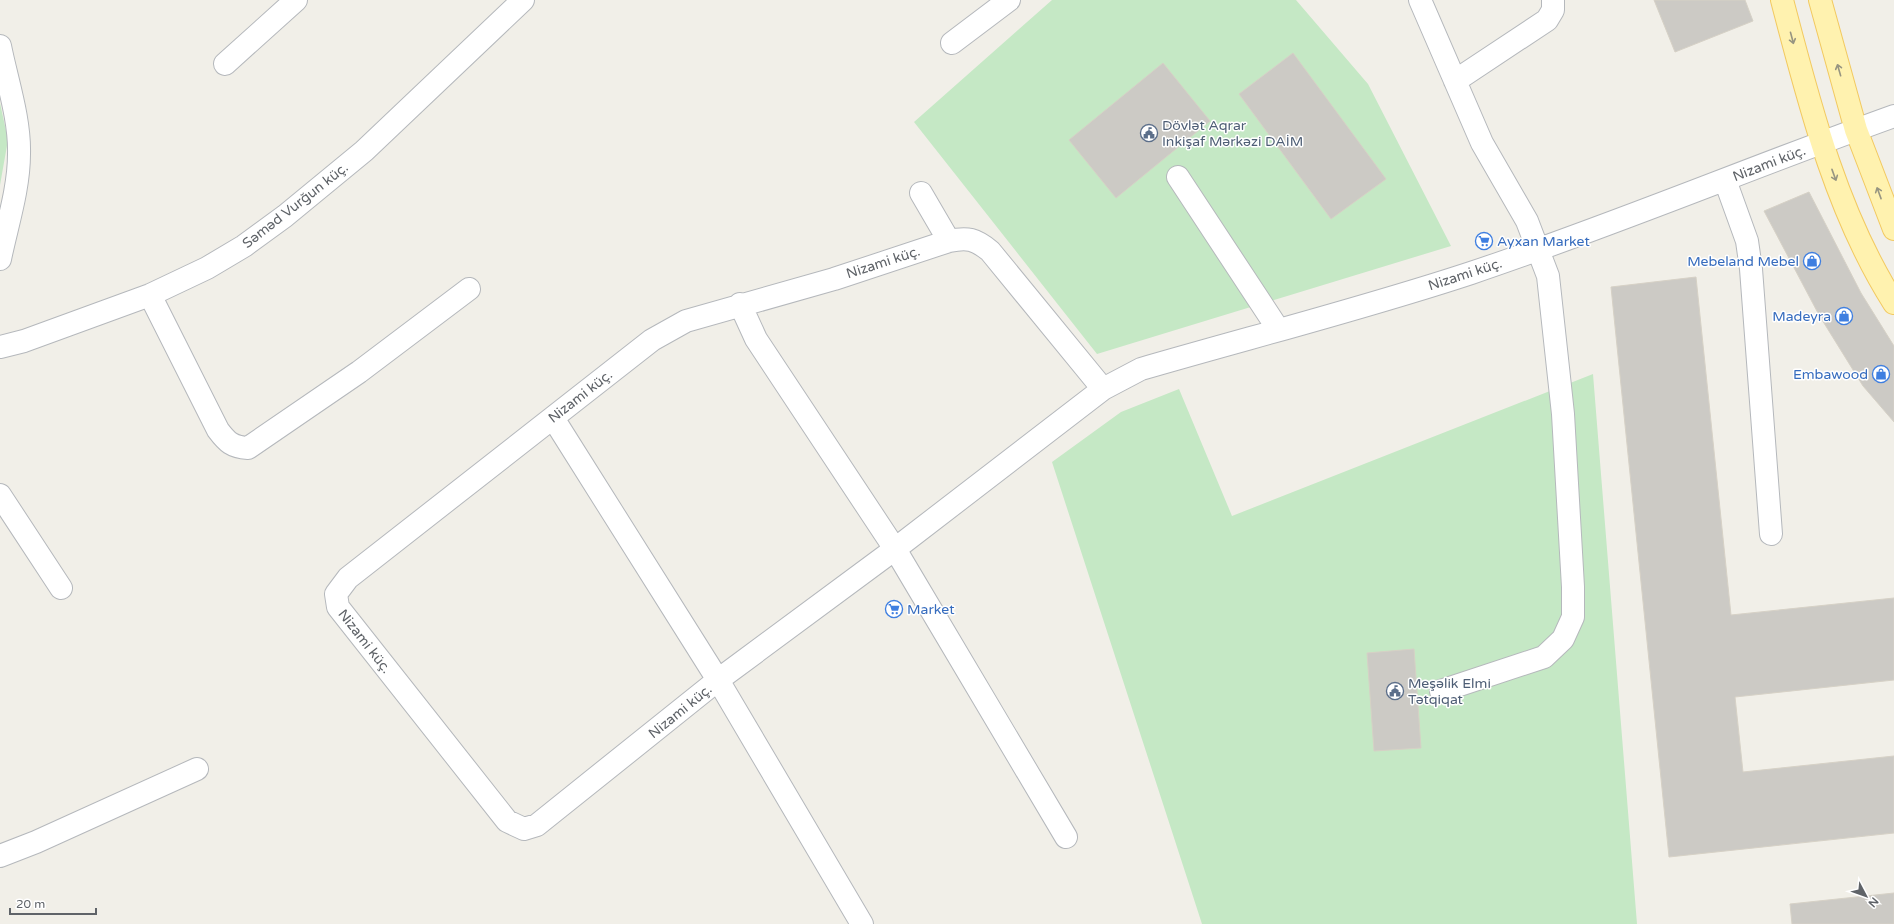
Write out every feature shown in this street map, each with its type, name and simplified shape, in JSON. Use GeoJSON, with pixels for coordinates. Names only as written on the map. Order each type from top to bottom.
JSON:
{"type":"FeatureCollection","features":[{"type":"Feature","properties":{"kind":"main road"},"geometry":{"type":"LineString","coordinates":[[1782,0],[1802,78],[1822,143],[1854,228],[1894,303]]}},
{"type":"Feature","properties":{"kind":"main road"},"geometry":{"type":"LineString","coordinates":[[1820,0],[1856,130],[1894,229]]}},
{"type":"Feature","properties":{"kind":"street"},"geometry":{"type":"LineString","coordinates":[[225,64],[296,0]]}},
{"type":"Feature","properties":{"kind":"street","name":"Səməd Vurğun küç."},"geometry":{"type":"LineString","coordinates":[[0,347],[24,341],[150,295],[207,268],[244,246],[286,216],[364,151],[523,0]]}},
{"type":"Feature","properties":{"kind":"street"},"geometry":{"type":"LineString","coordinates":[[952,43],[1009,0]]}},
{"type":"Feature","properties":{"kind":"street"},"geometry":{"type":"LineString","coordinates":[[1420,0],[1482,143],[1527,221],[1539,249],[1548,276],[1563,414],[1573,580],[1573,617],[1563,639],[1544,657],[1441,691]]}},
{"type":"Feature","properties":{"kind":"street"},"geometry":{"type":"LineString","coordinates":[[1455,81],[1547,20],[1553,10],[1553,0]]}},
{"type":"Feature","properties":{"kind":"street"},"geometry":{"type":"LineString","coordinates":[[0,46],[17,130],[19,154],[17,178],[0,259]]}},
{"type":"Feature","properties":{"kind":"street","name":"Nizami küç."},"geometry":{"type":"LineString","coordinates":[[1103,389],[990,251],[978,242],[964,238],[949,241],[834,279],[740,304],[686,321],[652,340],[348,578],[336,594],[338,607],[507,821],[524,830],[537,825],[718,680],[895,549],[1103,389],[1141,369],[1394,297],[1539,249],[1894,116]]}},
{"type":"Feature","properties":{"kind":"street"},"geometry":{"type":"LineString","coordinates":[[1178,177],[1278,329]]}},
{"type":"Feature","properties":{"kind":"street"},"geometry":{"type":"LineString","coordinates":[[1725,180],[1747,241],[1751,269],[1771,534]]}},
{"type":"Feature","properties":{"kind":"street"},"geometry":{"type":"LineString","coordinates":[[921,193],[949,241]]}},
{"type":"Feature","properties":{"kind":"street"},"geometry":{"type":"LineString","coordinates":[[150,295],[218,430],[226,442],[236,447],[248,448],[359,372],[469,289]]}},
{"type":"Feature","properties":{"kind":"street"},"geometry":{"type":"LineString","coordinates":[[740,304],[756,339],[895,549],[1066,837]]}},
{"type":"Feature","properties":{"kind":"street"},"geometry":{"type":"LineString","coordinates":[[553,418],[718,680],[862,924]]}},
{"type":"Feature","properties":{"kind":"street"},"geometry":{"type":"LineString","coordinates":[[0,495],[61,588]]}},
{"type":"Feature","properties":{"kind":"street"},"geometry":{"type":"LineString","coordinates":[[0,856],[36,842],[197,769]]}},
{"type":"Feature","properties":{"kind":"green space"},"geometry":{"type":"Polygon","coordinates":[[[1052,0],[1296,0],[1368,84],[1451,246],[1097,354],[914,122],[1052,0]]]}},
{"type":"Feature","properties":{"kind":"green space"},"geometry":{"type":"Polygon","coordinates":[[[0,103],[8,140],[0,185],[0,103]]]}},
{"type":"Feature","properties":{"kind":"green space"},"geometry":{"type":"Polygon","coordinates":[[[1593,374],[1637,924],[1202,924],[1052,462],[1121,412],[1179,389],[1232,516],[1593,374]]]}},
{"type":"Feature","properties":{"kind":"building"},"geometry":{"type":"Polygon","coordinates":[[[1654,0],[1745,0],[1753,21],[1675,52],[1654,0]]]}},
{"type":"Feature","properties":{"kind":"building"},"geometry":{"type":"Polygon","coordinates":[[[1293,53],[1386,179],[1331,219],[1239,94],[1293,53]]]}},
{"type":"Feature","properties":{"kind":"building"},"geometry":{"type":"Polygon","coordinates":[[[1163,63],[1210,121],[1116,198],[1069,140],[1163,63]]]}},
{"type":"Feature","properties":{"kind":"building"},"geometry":{"type":"Polygon","coordinates":[[[1809,192],[1861,293],[1894,346],[1894,422],[1863,386],[1819,315],[1764,211],[1809,192]]]}},
{"type":"Feature","properties":{"kind":"building"},"geometry":{"type":"Polygon","coordinates":[[[1696,277],[1731,615],[1894,598],[1894,680],[1735,697],[1743,772],[1894,756],[1894,833],[1669,857],[1611,287],[1696,277]]]}},
{"type":"Feature","properties":{"kind":"building"},"geometry":{"type":"Polygon","coordinates":[[[1414,649],[1421,748],[1374,751],[1367,653],[1414,649]]]}},
{"type":"Feature","properties":{"kind":"building"},"geometry":{"type":"Polygon","coordinates":[[[1894,893],[1894,924],[1792,924],[1790,904],[1894,893]]]}},
{"type":"Feature","properties":{"kind":"place","name":"Dövlət Aqrar Inkişaf Mərkəzi DAİM"},"geometry":{"type":"Point","coordinates":[1149,133]}},
{"type":"Feature","properties":{"kind":"place","name":"Ayxan Market"},"geometry":{"type":"Point","coordinates":[1484,241]}},
{"type":"Feature","properties":{"kind":"place","name":"Mebeland Mebel"},"geometry":{"type":"Point","coordinates":[1812,261]}},
{"type":"Feature","properties":{"kind":"place","name":"Madeyra"},"geometry":{"type":"Point","coordinates":[1844,316]}},
{"type":"Feature","properties":{"kind":"place","name":"Embawood"},"geometry":{"type":"Point","coordinates":[1881,374]}},
{"type":"Feature","properties":{"kind":"place","name":"Market"},"geometry":{"type":"Point","coordinates":[894,609]}},
{"type":"Feature","properties":{"kind":"place","name":"Meşəlik Elmi Tətqiqat"},"geometry":{"type":"Point","coordinates":[1395,691]}}]}
